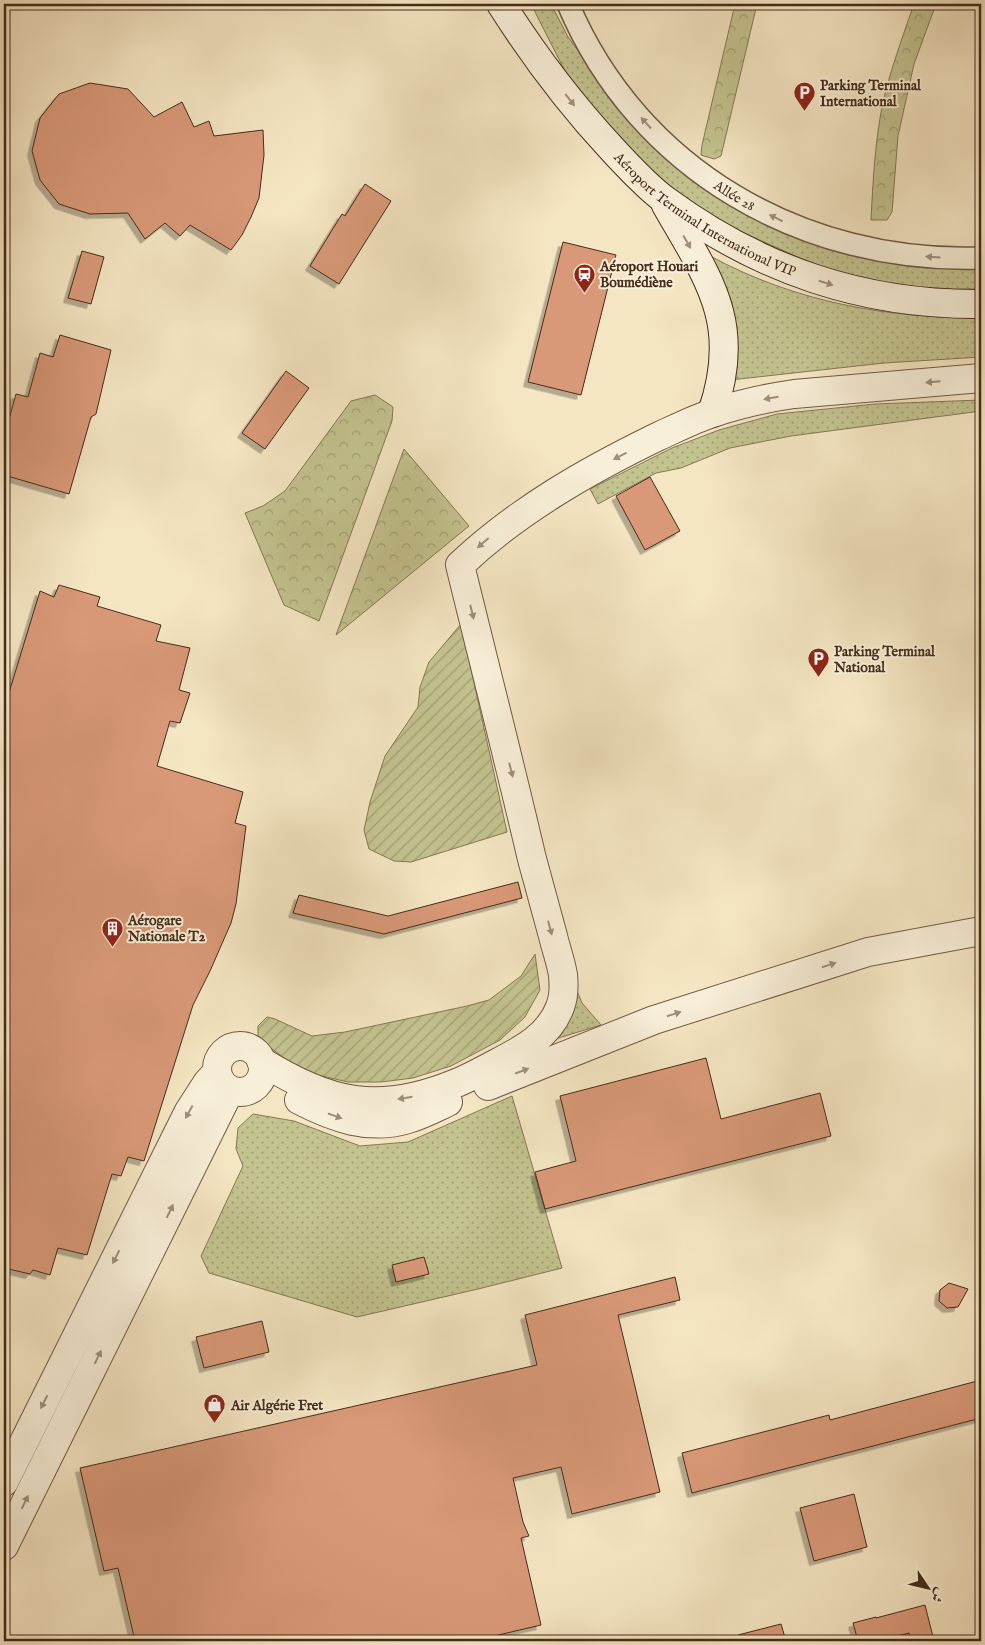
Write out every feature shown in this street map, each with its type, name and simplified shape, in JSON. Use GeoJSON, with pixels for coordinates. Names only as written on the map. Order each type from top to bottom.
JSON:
{"type":"FeatureCollection","features":[{"type":"Feature","properties":{"kind":"street","name":"Aéroport Terminal International VIP"},"geometry":{"type":"LineString","coordinates":[[501,4],[544,68],[590,125],[628,166],[663,199],[706,228],[751,254],[798,274],[846,289],[896,299],[947,304],[981,304]]}},
{"type":"Feature","properties":{"kind":"street"},"geometry":{"type":"LineString","coordinates":[[516,4],[529,39],[544,68]]}},
{"type":"Feature","properties":{"kind":"street","name":"Allée 28"},"geometry":{"type":"LineString","coordinates":[[568,4],[586,42],[602,68],[640,116],[682,158],[729,192],[778,219],[811,233],[854,246],[906,255],[941,258],[981,258]]}},
{"type":"Feature","properties":{"kind":"street"},"geometry":{"type":"LineString","coordinates":[[663,199],[704,271],[713,290],[719,310],[723,331],[723,373],[712,413]]}},
{"type":"Feature","properties":{"kind":"street"},"geometry":{"type":"LineString","coordinates":[[261,1071],[299,1082],[326,1094],[345,1099],[365,1102],[410,1098],[467,1079],[513,1054],[537,1039],[548,1029],[556,1017],[561,1004],[563,976],[460,565],[511,522],[576,481],[642,444],[712,413],[759,400],[794,394],[981,378]]}},
{"type":"Feature","properties":{"kind":"street"},"geometry":{"type":"LineString","coordinates":[[4,1546],[224,1081],[220,1058],[225,1052],[237,1047],[253,1050],[261,1071],[337,1118],[361,1123],[384,1123],[408,1119],[512,1075],[654,1020],[878,949],[981,931]]}},
{"type":"Feature","properties":{"kind":"street"},"geometry":{"type":"LineString","coordinates":[[4,1482],[189,1111],[207,1083],[224,1081],[244,1092],[256,1086],[261,1071]]}},
{"type":"Feature","properties":{"kind":"green space"},"geometry":{"type":"Polygon","coordinates":[[[531,4],[551,4],[568,37],[606,88],[757,212],[981,265],[981,289],[926,289],[891,284],[822,268],[731,227],[702,210],[646,166],[571,83],[531,4]]]}},
{"type":"Feature","properties":{"kind":"green space"},"geometry":{"type":"Polygon","coordinates":[[[735,4],[757,4],[721,156],[714,159],[701,155],[702,145],[735,4]]]}},
{"type":"Feature","properties":{"kind":"green space"},"geometry":{"type":"Polygon","coordinates":[[[914,4],[936,4],[914,64],[898,136],[892,212],[887,220],[871,220],[880,117],[893,64],[914,4]]]}},
{"type":"Feature","properties":{"kind":"green space"},"geometry":{"type":"Polygon","coordinates":[[[712,257],[776,286],[842,304],[876,311],[911,315],[981,318],[981,357],[884,363],[721,381],[725,307],[712,257]]]}},
{"type":"Feature","properties":{"kind":"green space"},"geometry":{"type":"Polygon","coordinates":[[[375,395],[393,407],[392,421],[319,621],[284,605],[245,513],[263,506],[285,491],[351,401],[375,395]]]}},
{"type":"Feature","properties":{"kind":"green space"},"geometry":{"type":"Polygon","coordinates":[[[981,400],[981,411],[791,436],[730,448],[681,468],[656,473],[598,504],[590,489],[672,448],[719,430],[777,414],[875,404],[981,400]]]}},
{"type":"Feature","properties":{"kind":"green space"},"geometry":{"type":"Polygon","coordinates":[[[404,449],[469,526],[336,635],[404,449]]]}},
{"type":"Feature","properties":{"kind":"green space"},"geometry":{"type":"Polygon","coordinates":[[[461,624],[507,832],[411,862],[394,861],[369,849],[364,830],[370,802],[385,756],[418,707],[420,687],[429,662],[461,624]]]}},
{"type":"Feature","properties":{"kind":"green space"},"geometry":{"type":"Polygon","coordinates":[[[535,954],[540,990],[525,1017],[500,1040],[451,1066],[413,1078],[381,1082],[348,1082],[313,1074],[287,1060],[258,1037],[258,1026],[267,1017],[312,1036],[345,1032],[489,1000],[521,976],[535,954]]]}},
{"type":"Feature","properties":{"kind":"green space"},"geometry":{"type":"Polygon","coordinates":[[[573,981],[582,1003],[601,1025],[552,1040],[573,981]]]}},
{"type":"Feature","properties":{"kind":"green space"},"geometry":{"type":"Polygon","coordinates":[[[512,1096],[562,1268],[357,1317],[209,1273],[201,1256],[243,1166],[236,1149],[238,1128],[253,1114],[294,1121],[360,1146],[408,1142],[512,1096]]]}},
{"type":"Feature","properties":{"kind":"building"},"geometry":{"type":"Polygon","coordinates":[[[90,83],[128,89],[154,117],[182,102],[194,127],[209,121],[214,136],[263,130],[264,155],[259,198],[242,235],[231,250],[190,225],[180,236],[165,223],[145,239],[128,213],[90,214],[59,204],[40,180],[32,151],[40,118],[59,94],[90,83]]]}},
{"type":"Feature","properties":{"kind":"building"},"geometry":{"type":"Polygon","coordinates":[[[365,184],[391,201],[339,284],[310,266],[342,214],[345,216],[365,184]]]}},
{"type":"Feature","properties":{"kind":"building"},"geometry":{"type":"Polygon","coordinates":[[[563,242],[616,255],[581,395],[528,382],[563,242]]]}},
{"type":"Feature","properties":{"kind":"building"},"geometry":{"type":"Polygon","coordinates":[[[82,251],[104,257],[91,304],[68,298],[82,251]]]}},
{"type":"Feature","properties":{"kind":"building"},"geometry":{"type":"Polygon","coordinates":[[[60,335],[111,350],[96,414],[91,417],[69,494],[4,475],[4,437],[16,394],[28,397],[40,353],[53,357],[60,335]]]}},
{"type":"Feature","properties":{"kind":"building"},"geometry":{"type":"Polygon","coordinates":[[[286,371],[309,388],[265,449],[242,433],[286,371]]]}},
{"type":"Feature","properties":{"kind":"building"},"geometry":{"type":"Polygon","coordinates":[[[650,477],[680,531],[645,550],[616,496],[650,477]]]}},
{"type":"Feature","properties":{"kind":"building","name":"Aérogare Nationale T2"},"geometry":{"type":"Polygon","coordinates":[[[59,585],[100,597],[97,606],[161,625],[156,641],[190,648],[179,690],[190,693],[180,723],[170,721],[157,766],[243,792],[235,823],[246,826],[236,904],[231,923],[193,1005],[144,1161],[128,1157],[121,1176],[112,1174],[87,1255],[58,1248],[50,1275],[33,1270],[30,1274],[4,1268],[4,709],[40,591],[54,597],[59,585]]]}},
{"type":"Feature","properties":{"kind":"building"},"geometry":{"type":"Polygon","coordinates":[[[518,882],[522,898],[384,934],[293,913],[299,895],[388,916],[518,882]]]}},
{"type":"Feature","properties":{"kind":"building"},"geometry":{"type":"Polygon","coordinates":[[[706,1058],[721,1119],[820,1093],[831,1136],[545,1209],[535,1172],[576,1161],[560,1096],[706,1058]]]}},
{"type":"Feature","properties":{"kind":"building"},"geometry":{"type":"Polygon","coordinates":[[[424,1257],[429,1274],[396,1282],[392,1265],[424,1257]]]}},
{"type":"Feature","properties":{"kind":"building"},"geometry":{"type":"Polygon","coordinates":[[[675,1277],[680,1300],[618,1315],[660,1492],[572,1514],[561,1467],[513,1478],[523,1522],[529,1536],[521,1538],[541,1625],[473,1641],[135,1641],[118,1568],[104,1571],[80,1468],[537,1365],[525,1315],[675,1277]]]}},
{"type":"Feature","properties":{"kind":"building"},"geometry":{"type":"Polygon","coordinates":[[[949,1283],[968,1289],[958,1307],[947,1308],[939,1301],[940,1290],[949,1283]]]}},
{"type":"Feature","properties":{"kind":"building"},"geometry":{"type":"Polygon","coordinates":[[[262,1321],[269,1352],[204,1368],[196,1337],[262,1321]]]}},
{"type":"Feature","properties":{"kind":"building"},"geometry":{"type":"Polygon","coordinates":[[[981,1380],[981,1418],[692,1493],[682,1453],[829,1415],[830,1420],[981,1380]]]}},
{"type":"Feature","properties":{"kind":"building"},"geometry":{"type":"Polygon","coordinates":[[[854,1494],[867,1547],[814,1561],[800,1508],[854,1494]]]}},
{"type":"Feature","properties":{"kind":"building"},"geometry":{"type":"Polygon","coordinates":[[[925,1605],[934,1641],[911,1641],[909,1633],[878,1641],[858,1641],[853,1623],[925,1605]]]}},
{"type":"Feature","properties":{"kind":"building"},"geometry":{"type":"Polygon","coordinates":[[[781,1624],[786,1641],[739,1641],[738,1635],[781,1624]]]}},
{"type":"Feature","properties":{"kind":"place","name":"Parking Terminal International"},"geometry":{"type":"Point","coordinates":[804,112]}},
{"type":"Feature","properties":{"kind":"place","name":"Aéroport Houari Boumédiène"},"geometry":{"type":"Point","coordinates":[584,293]}},
{"type":"Feature","properties":{"kind":"place","name":"Parking Terminal National"},"geometry":{"type":"Point","coordinates":[818,678]}},
{"type":"Feature","properties":{"kind":"place","name":"Aérogare Nationale T2"},"geometry":{"type":"Point","coordinates":[112,947]}},
{"type":"Feature","properties":{"kind":"place","name":"Air Algérie Fret"},"geometry":{"type":"Point","coordinates":[215,1424]}}]}
